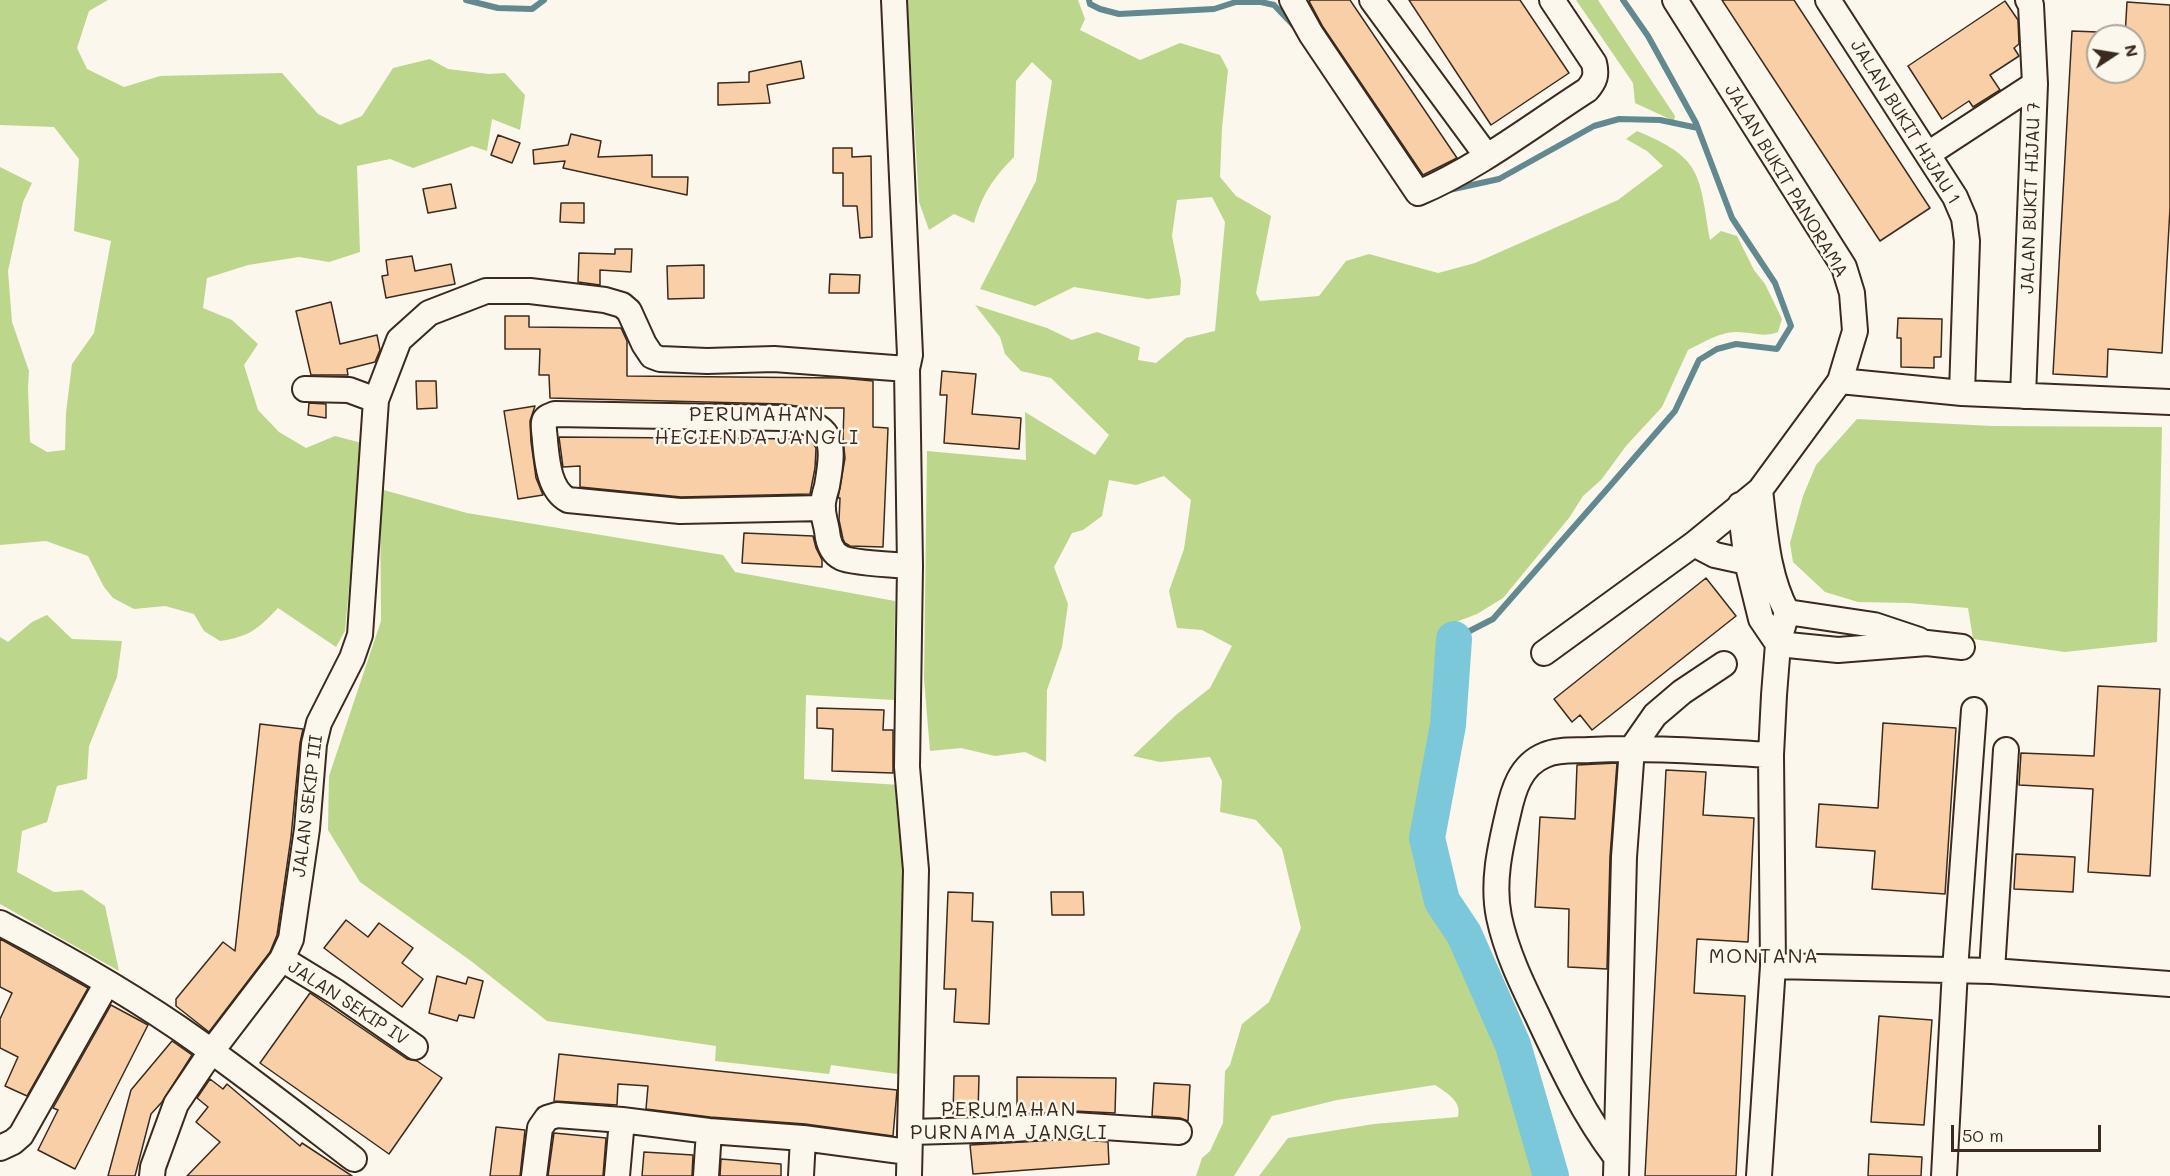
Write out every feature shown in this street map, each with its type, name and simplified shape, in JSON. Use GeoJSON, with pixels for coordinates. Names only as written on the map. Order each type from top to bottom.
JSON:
{"type":"FeatureCollection","features":[{"type":"Feature","properties":{"kind":"street"},"geometry":{"type":"LineString","coordinates":[[894,0],[910,355],[907,369],[910,566],[907,767],[916,870],[909,1153]]}},
{"type":"Feature","properties":{"kind":"street"},"geometry":{"type":"LineString","coordinates":[[1292,0],[1311,34],[1418,193],[1486,155],[1587,90],[1594,82],[1596,73],[1594,63],[1552,0]]}},
{"type":"Feature","properties":{"kind":"street"},"geometry":{"type":"LineString","coordinates":[[1372,0],[1486,155]]}},
{"type":"Feature","properties":{"kind":"street","name":"JALAN BUKIT PANORAMA"},"geometry":{"type":"LineString","coordinates":[[1544,653],[1694,544],[1760,490],[1840,381],[1856,331],[1852,293],[1844,267],[1675,0]]}},
{"type":"Feature","properties":{"kind":"street","name":"JALAN BUKIT HIJAU 1"},"geometry":{"type":"LineString","coordinates":[[1828,0],[1955,197],[1964,218],[1966,241],[1962,393]]}},
{"type":"Feature","properties":{"kind":"street","name":"JALAN BUKIT HIJAU 7"},"geometry":{"type":"LineString","coordinates":[[2023,396],[2035,84],[2033,2]]}},
{"type":"Feature","properties":{"kind":"street"},"geometry":{"type":"LineString","coordinates":[[1928,154],[2035,84]]}},
{"type":"Feature","properties":{"kind":"street","name":"JALAN SEKIP III"},"geometry":{"type":"LineString","coordinates":[[152,1176],[153,1167],[176,1104],[282,959],[291,939],[307,829],[314,744],[319,723],[352,658],[360,635],[375,400],[399,340],[429,313],[486,291],[530,291],[605,300],[622,305],[629,311],[652,356],[660,359],[707,361],[774,359],[907,369]]}},
{"type":"Feature","properties":{"kind":"street"},"geometry":{"type":"LineString","coordinates":[[1840,381],[1962,393],[2170,402]]}},
{"type":"Feature","properties":{"kind":"street"},"geometry":{"type":"LineString","coordinates":[[305,389],[349,390],[375,400]]}},
{"type":"Feature","properties":{"kind":"street"},"geometry":{"type":"LineString","coordinates":[[823,508],[680,511],[568,500],[561,496],[551,477],[544,423],[548,416],[555,414],[799,419],[823,429],[829,442],[831,460],[823,508],[828,541],[832,551],[843,559],[910,566]]}},
{"type":"Feature","properties":{"kind":"street"},"geometry":{"type":"LineString","coordinates":[[1760,490],[1768,558],[1779,597],[1787,612],[1778,644],[1771,755],[1773,966],[1760,1176]]}},
{"type":"Feature","properties":{"kind":"street"},"geometry":{"type":"LineString","coordinates":[[1740,506],[1747,562],[1761,619],[1778,644]]}},
{"type":"Feature","properties":{"kind":"street"},"geometry":{"type":"LineString","coordinates":[[1694,544],[1715,555],[1747,562]]}},
{"type":"Feature","properties":{"kind":"street"},"geometry":{"type":"LineString","coordinates":[[1787,612],[1874,625],[1927,643]]}},
{"type":"Feature","properties":{"kind":"street"},"geometry":{"type":"LineString","coordinates":[[1778,644],[1838,650],[1927,643],[1962,647]]}},
{"type":"Feature","properties":{"kind":"street"},"geometry":{"type":"LineString","coordinates":[[1616,1167],[1624,857],[1632,748],[1655,716],[1682,692],[1724,664]]}},
{"type":"Feature","properties":{"kind":"street"},"geometry":{"type":"LineString","coordinates":[[1944,1176],[1955,970],[1974,710]]}},
{"type":"Feature","properties":{"kind":"street"},"geometry":{"type":"LineString","coordinates":[[1616,1167],[1581,1105],[1521,980],[1499,917],[1496,888],[1499,848],[1513,791],[1523,772],[1535,760],[1546,754],[1559,752],[1632,748],[1771,755]]}},
{"type":"Feature","properties":{"kind":"street"},"geometry":{"type":"LineString","coordinates":[[1992,971],[2006,750]]}},
{"type":"Feature","properties":{"kind":"street"},"geometry":{"type":"LineString","coordinates":[[0,923],[45,946],[157,1014],[212,1052],[354,1159]]}},
{"type":"Feature","properties":{"kind":"street","name":"JALAN SEKIP IV"},"geometry":{"type":"LineString","coordinates":[[282,959],[336,992],[415,1047]]}},
{"type":"Feature","properties":{"kind":"street"},"geometry":{"type":"LineString","coordinates":[[1773,966],[1992,971],[2170,984]]}},
{"type":"Feature","properties":{"kind":"street"},"geometry":{"type":"LineString","coordinates":[[0,1148],[13,1143],[21,1135],[107,983]]}},
{"type":"Feature","properties":{"kind":"street"},"geometry":{"type":"LineString","coordinates":[[534,1176],[540,1128],[547,1118],[557,1115],[803,1138],[909,1153],[1074,1125],[1179,1132]]}},
{"type":"Feature","properties":{"kind":"street"},"geometry":{"type":"LineString","coordinates":[[617,1176],[622,1120]]}},
{"type":"Feature","properties":{"kind":"street"},"geometry":{"type":"LineString","coordinates":[[706,1176],[709,1131]]}},
{"type":"Feature","properties":{"kind":"street"},"geometry":{"type":"LineString","coordinates":[[801,1176],[803,1138]]}},
{"type":"Feature","properties":{"kind":"green space"},"geometry":{"type":"Polygon","coordinates":[[[0,0],[108,0],[89,11],[77,48],[87,69],[124,87],[160,76],[282,73],[318,114],[340,125],[362,116],[393,68],[430,59],[448,69],[489,74],[505,73],[525,95],[520,130],[492,119],[487,151],[472,146],[413,168],[390,159],[357,166],[360,252],[329,262],[299,257],[248,265],[207,278],[203,308],[232,320],[258,344],[244,365],[258,410],[279,432],[306,448],[335,436],[362,443],[345,631],[336,647],[278,608],[252,631],[220,641],[204,631],[194,614],[165,606],[134,609],[113,598],[104,587],[88,556],[46,541],[0,545],[0,167],[32,183],[23,202],[8,271],[12,322],[29,371],[30,442],[47,452],[65,450],[66,413],[72,364],[94,333],[111,241],[74,231],[79,159],[54,127],[0,125],[0,0]]]}},
{"type":"Feature","properties":{"kind":"green space"},"geometry":{"type":"Polygon","coordinates":[[[907,0],[1078,0],[1085,19],[1080,30],[1140,60],[1180,43],[1220,55],[1228,70],[1220,177],[1236,196],[1271,216],[1256,293],[1260,301],[1319,296],[1346,261],[1369,254],[1438,273],[1475,263],[1618,200],[1663,166],[1647,151],[1626,139],[1637,131],[1675,150],[1686,160],[1699,184],[1710,240],[1721,231],[1737,236],[1754,270],[1765,284],[1782,319],[1778,332],[1768,335],[1725,333],[1688,350],[1662,407],[1626,446],[1601,480],[1583,496],[1569,518],[1503,598],[1477,614],[1456,622],[1445,635],[1441,659],[1446,690],[1428,771],[1418,801],[1418,838],[1425,871],[1441,919],[1452,931],[1469,965],[1522,1111],[1540,1176],[1259,1176],[1288,1138],[1374,1124],[1458,1117],[1456,1102],[1449,1094],[1435,1085],[1337,1100],[1272,1116],[1234,1176],[1196,1176],[1202,1158],[1210,1151],[1223,1123],[1225,1071],[1230,1065],[1242,1024],[1269,1002],[1301,928],[1282,849],[1256,820],[1220,812],[1222,781],[1210,757],[1160,762],[1133,756],[1176,715],[1210,688],[1232,646],[1202,630],[1177,628],[1169,591],[1184,549],[1191,500],[1164,476],[1136,485],[1109,480],[1102,516],[1083,530],[1072,533],[1054,567],[1068,604],[1062,647],[1047,690],[1046,762],[1025,752],[995,756],[961,748],[930,751],[924,679],[927,451],[1026,460],[1025,412],[1095,455],[1109,435],[1051,378],[1021,371],[1005,354],[1000,337],[975,305],[1047,328],[1072,340],[1097,332],[1140,347],[1138,360],[1156,363],[1186,338],[1215,331],[1225,222],[1212,197],[1177,200],[1172,236],[1181,281],[1180,295],[1148,299],[1074,287],[1035,306],[980,289],[1036,181],[1052,81],[1032,62],[1016,81],[1014,157],[989,187],[974,223],[954,214],[929,230],[919,202],[907,0]]]}},
{"type":"Feature","properties":{"kind":"green space"},"geometry":{"type":"Polygon","coordinates":[[[1576,0],[1598,0],[1675,116],[1674,121],[1635,103],[1633,83],[1576,0]]]}},
{"type":"Feature","properties":{"kind":"green space"},"geometry":{"type":"Polygon","coordinates":[[[1857,419],[1992,426],[2162,427],[2157,642],[2065,652],[1973,639],[1968,608],[1858,602],[1825,592],[1793,562],[1790,543],[1803,496],[1816,465],[1857,419]]]}},
{"type":"Feature","properties":{"kind":"green space"},"geometry":{"type":"Polygon","coordinates":[[[380,489],[467,513],[723,555],[735,572],[895,601],[894,700],[806,695],[804,779],[900,785],[909,891],[912,1076],[831,1065],[829,1074],[715,1061],[716,1046],[547,1021],[471,961],[360,882],[328,830],[329,776],[381,621],[380,489]]]}},
{"type":"Feature","properties":{"kind":"green space"},"geometry":{"type":"Polygon","coordinates":[[[47,615],[72,639],[122,641],[117,677],[89,746],[87,779],[57,786],[47,822],[22,831],[17,872],[54,892],[82,890],[105,906],[119,971],[0,904],[0,637],[8,642],[32,622],[47,615]]]}},
{"type":"Feature","properties":{"kind":"building"},"geometry":{"type":"Polygon","coordinates":[[[1350,0],[1457,158],[1423,175],[1323,27],[1309,1],[1350,0]]]}},
{"type":"Feature","properties":{"kind":"building"},"geometry":{"type":"Polygon","coordinates":[[[1409,0],[1520,0],[1569,73],[1491,125],[1409,0]]]}},
{"type":"Feature","properties":{"kind":"building"},"geometry":{"type":"Polygon","coordinates":[[[1722,0],[1794,0],[1930,208],[1880,241],[1722,0]]]}},
{"type":"Feature","properties":{"kind":"building"},"geometry":{"type":"Polygon","coordinates":[[[2005,1],[2018,20],[2019,44],[2014,48],[2019,56],[1990,75],[2000,90],[1973,107],[1969,101],[1942,119],[1908,66],[2005,1]]]}},
{"type":"Feature","properties":{"kind":"building"},"geometry":{"type":"Polygon","coordinates":[[[2127,2],[2170,5],[2170,208],[2162,353],[2108,349],[2107,377],[2053,374],[2072,31],[2086,32],[2086,84],[2146,84],[2146,24],[2126,24],[2127,2]]]}},
{"type":"Feature","properties":{"kind":"building"},"geometry":{"type":"Polygon","coordinates":[[[801,61],[804,78],[767,85],[770,103],[718,105],[718,83],[749,82],[749,72],[801,61]]]}},
{"type":"Feature","properties":{"kind":"building"},"geometry":{"type":"Polygon","coordinates":[[[571,134],[601,141],[598,157],[652,155],[652,177],[688,177],[687,195],[563,168],[565,161],[534,164],[533,150],[568,145],[571,134]]]}},
{"type":"Feature","properties":{"kind":"building"},"geometry":{"type":"Polygon","coordinates":[[[498,135],[520,143],[512,163],[491,155],[498,135]]]}},
{"type":"Feature","properties":{"kind":"building"},"geometry":{"type":"Polygon","coordinates":[[[833,148],[852,148],[852,157],[871,156],[872,237],[860,238],[857,206],[843,206],[843,173],[833,173],[833,148]]]}},
{"type":"Feature","properties":{"kind":"building"},"geometry":{"type":"Polygon","coordinates":[[[451,184],[456,208],[428,213],[423,189],[451,184]]]}},
{"type":"Feature","properties":{"kind":"building"},"geometry":{"type":"Polygon","coordinates":[[[561,203],[584,203],[584,223],[560,222],[561,203]]]}},
{"type":"Feature","properties":{"kind":"building"},"geometry":{"type":"Polygon","coordinates":[[[615,249],[632,249],[631,272],[600,270],[600,285],[578,282],[579,253],[615,254],[615,249]]]}},
{"type":"Feature","properties":{"kind":"building"},"geometry":{"type":"Polygon","coordinates":[[[412,256],[415,271],[451,264],[455,284],[386,298],[382,276],[388,275],[386,260],[412,256]]]}},
{"type":"Feature","properties":{"kind":"building"},"geometry":{"type":"Polygon","coordinates":[[[704,265],[704,298],[668,299],[667,266],[704,265]]]}},
{"type":"Feature","properties":{"kind":"building"},"geometry":{"type":"Polygon","coordinates":[[[830,274],[860,275],[859,293],[829,293],[830,274]]]}},
{"type":"Feature","properties":{"kind":"building"},"geometry":{"type":"Polygon","coordinates":[[[331,302],[340,344],[377,335],[380,350],[375,362],[347,369],[348,375],[311,375],[296,311],[331,302]]]}},
{"type":"Feature","properties":{"kind":"building"},"geometry":{"type":"Polygon","coordinates":[[[505,316],[529,316],[529,327],[621,328],[627,341],[627,376],[841,378],[873,381],[873,427],[888,428],[883,547],[850,546],[843,539],[839,520],[840,498],[838,498],[845,458],[844,408],[809,408],[783,404],[550,398],[549,375],[539,375],[540,349],[505,349],[505,316]]]}},
{"type":"Feature","properties":{"kind":"building"},"geometry":{"type":"Polygon","coordinates":[[[1898,318],[1942,319],[1941,357],[1934,357],[1934,368],[1901,367],[1901,338],[1897,338],[1898,318]]]}},
{"type":"Feature","properties":{"kind":"building"},"geometry":{"type":"Polygon","coordinates":[[[942,371],[976,374],[972,414],[1021,418],[1019,449],[944,443],[947,395],[940,395],[942,371]]]}},
{"type":"Feature","properties":{"kind":"building"},"geometry":{"type":"Polygon","coordinates":[[[416,381],[436,381],[437,408],[417,409],[416,381]]]}},
{"type":"Feature","properties":{"kind":"building"},"geometry":{"type":"Polygon","coordinates":[[[309,403],[326,404],[326,418],[308,415],[309,403]]]}},
{"type":"Feature","properties":{"kind":"building"},"geometry":{"type":"Polygon","coordinates":[[[535,406],[530,421],[531,442],[536,478],[543,495],[518,499],[504,411],[535,406]]]}},
{"type":"Feature","properties":{"kind":"building"},"geometry":{"type":"Polygon","coordinates":[[[559,437],[810,439],[816,448],[815,468],[810,494],[681,497],[580,487],[580,466],[563,467],[559,437]]]}},
{"type":"Feature","properties":{"kind":"building"},"geometry":{"type":"Polygon","coordinates":[[[744,533],[813,536],[822,560],[822,567],[742,563],[744,533]]]}},
{"type":"Feature","properties":{"kind":"building"},"geometry":{"type":"Polygon","coordinates":[[[1706,578],[1736,616],[1592,730],[1580,715],[1572,722],[1554,699],[1706,578]]]}},
{"type":"Feature","properties":{"kind":"building"},"geometry":{"type":"Polygon","coordinates":[[[2098,686],[2160,689],[2150,876],[2088,872],[2093,789],[2019,785],[2021,753],[2094,756],[2098,686]]]}},
{"type":"Feature","properties":{"kind":"building"},"geometry":{"type":"Polygon","coordinates":[[[817,708],[884,710],[883,730],[893,730],[893,773],[832,771],[833,729],[817,728],[817,708]]]}},
{"type":"Feature","properties":{"kind":"building"},"geometry":{"type":"Polygon","coordinates":[[[1883,723],[1956,728],[1945,894],[1872,889],[1875,851],[1816,847],[1819,804],[1878,808],[1883,723]]]}},
{"type":"Feature","properties":{"kind":"building"},"geometry":{"type":"Polygon","coordinates":[[[260,724],[303,729],[277,935],[270,952],[209,1032],[176,1006],[176,999],[223,942],[235,951],[260,724]]]}},
{"type":"Feature","properties":{"kind":"building"},"geometry":{"type":"Polygon","coordinates":[[[1617,763],[1610,857],[1607,969],[1568,967],[1569,909],[1535,907],[1540,817],[1575,819],[1577,765],[1617,763]]]}},
{"type":"Feature","properties":{"kind":"building"},"geometry":{"type":"Polygon","coordinates":[[[1666,770],[1706,772],[1703,815],[1754,818],[1748,942],[1697,939],[1694,993],[1745,996],[1736,1176],[1645,1176],[1666,770]]]}},
{"type":"Feature","properties":{"kind":"building"},"geometry":{"type":"Polygon","coordinates":[[[2016,854],[2075,857],[2073,892],[2014,889],[2016,854]]]}},
{"type":"Feature","properties":{"kind":"building"},"geometry":{"type":"Polygon","coordinates":[[[948,892],[973,893],[972,921],[993,922],[989,1024],[954,1022],[956,989],[944,989],[948,892]]]}},
{"type":"Feature","properties":{"kind":"building"},"geometry":{"type":"Polygon","coordinates":[[[1051,892],[1083,892],[1084,915],[1052,915],[1051,892]]]}},
{"type":"Feature","properties":{"kind":"building"},"geometry":{"type":"Polygon","coordinates":[[[346,920],[368,937],[379,923],[413,948],[402,963],[423,979],[402,1007],[324,948],[346,920]]]}},
{"type":"Feature","properties":{"kind":"building"},"geometry":{"type":"Polygon","coordinates":[[[0,939],[88,988],[27,1096],[5,1086],[18,1057],[0,1048],[0,1019],[12,993],[0,987],[0,939]]]}},
{"type":"Feature","properties":{"kind":"building"},"geometry":{"type":"Polygon","coordinates":[[[437,976],[466,984],[468,977],[483,981],[474,1018],[459,1015],[457,1021],[429,1013],[437,976]]]}},
{"type":"Feature","properties":{"kind":"building"},"geometry":{"type":"Polygon","coordinates":[[[310,993],[407,1059],[417,1061],[442,1078],[389,1154],[260,1063],[310,993]]]}},
{"type":"Feature","properties":{"kind":"building"},"geometry":{"type":"Polygon","coordinates":[[[111,1005],[148,1025],[75,1169],[38,1150],[58,1110],[53,1108],[111,1005]]]}},
{"type":"Feature","properties":{"kind":"building"},"geometry":{"type":"Polygon","coordinates":[[[1879,1016],[1932,1020],[1924,1125],[1871,1122],[1879,1016]]]}},
{"type":"Feature","properties":{"kind":"building"},"geometry":{"type":"Polygon","coordinates":[[[172,1041],[192,1055],[162,1102],[151,1114],[135,1176],[108,1176],[131,1090],[172,1041]]]}},
{"type":"Feature","properties":{"kind":"building"},"geometry":{"type":"Polygon","coordinates":[[[559,1054],[897,1090],[893,1136],[805,1124],[710,1117],[646,1109],[648,1086],[618,1084],[617,1105],[554,1101],[559,1054]]]}},
{"type":"Feature","properties":{"kind":"building"},"geometry":{"type":"Polygon","coordinates":[[[954,1076],[979,1076],[978,1114],[953,1114],[954,1076]]]}},
{"type":"Feature","properties":{"kind":"building"},"geometry":{"type":"Polygon","coordinates":[[[1017,1077],[1116,1078],[1115,1113],[1073,1111],[1017,1114],[1017,1077]]]}},
{"type":"Feature","properties":{"kind":"building"},"geometry":{"type":"Polygon","coordinates":[[[210,1079],[223,1089],[227,1084],[300,1146],[302,1143],[352,1176],[187,1176],[220,1142],[196,1122],[208,1107],[197,1098],[210,1079]]]}},
{"type":"Feature","properties":{"kind":"building"},"geometry":{"type":"Polygon","coordinates":[[[1154,1083],[1190,1085],[1188,1121],[1180,1118],[1152,1116],[1154,1083]]]}},
{"type":"Feature","properties":{"kind":"building"},"geometry":{"type":"Polygon","coordinates":[[[496,1127],[525,1130],[520,1176],[490,1176],[496,1127]]]}},
{"type":"Feature","properties":{"kind":"building"},"geometry":{"type":"Polygon","coordinates":[[[554,1133],[606,1138],[603,1176],[548,1176],[554,1133]]]}},
{"type":"Feature","properties":{"kind":"building"},"geometry":{"type":"Polygon","coordinates":[[[1074,1139],[1108,1142],[1109,1164],[973,1174],[970,1145],[1074,1139]]]}},
{"type":"Feature","properties":{"kind":"building"},"geometry":{"type":"Polygon","coordinates":[[[644,1152],[693,1155],[692,1176],[642,1176],[644,1152]]]}},
{"type":"Feature","properties":{"kind":"building"},"geometry":{"type":"Polygon","coordinates":[[[1869,1154],[1922,1157],[1921,1176],[1868,1176],[1869,1154]]]}},
{"type":"Feature","properties":{"kind":"building"},"geometry":{"type":"Polygon","coordinates":[[[721,1159],[781,1164],[781,1176],[720,1176],[721,1159]]]}},
{"type":"Feature","properties":{"kind":"waterway"},"geometry":{"type":"LineString","coordinates":[[466,0],[498,8],[532,9],[544,0]]}},
{"type":"Feature","properties":{"kind":"waterway"},"geometry":{"type":"LineString","coordinates":[[1089,0],[1090,4],[1100,9],[1119,14],[1214,9],[1236,2],[1261,2],[1274,5],[1295,27]]}},
{"type":"Feature","properties":{"kind":"waterway"},"geometry":{"type":"LineString","coordinates":[[1454,639],[1493,619],[1609,487],[1675,411],[1699,360],[1717,349],[1736,344],[1777,349],[1791,326],[1775,283],[1732,218],[1696,123],[1648,36],[1623,0]]}},
{"type":"Feature","properties":{"kind":"waterway"},"geometry":{"type":"LineString","coordinates":[[1449,190],[1499,179],[1594,126],[1619,119],[1660,120],[1698,128]]}},
{"type":"Feature","properties":{"kind":"waterway"},"geometry":{"type":"LineString","coordinates":[[1454,639],[1448,725],[1427,838],[1442,901],[1464,934],[1513,1045],[1551,1176]]}},
{"type":"Feature","properties":{"kind":"district","name":"PERUMAHAN HECIENDA JANGLI"},"geometry":{"type":"Point","coordinates":[757,426]}},
{"type":"Feature","properties":{"kind":"district","name":"MONTANA"},"geometry":{"type":"Point","coordinates":[1764,957]}},
{"type":"Feature","properties":{"kind":"district","name":"PERUMAHAN PURNAMA JANGLI"},"geometry":{"type":"Point","coordinates":[1009,1122]}}]}
